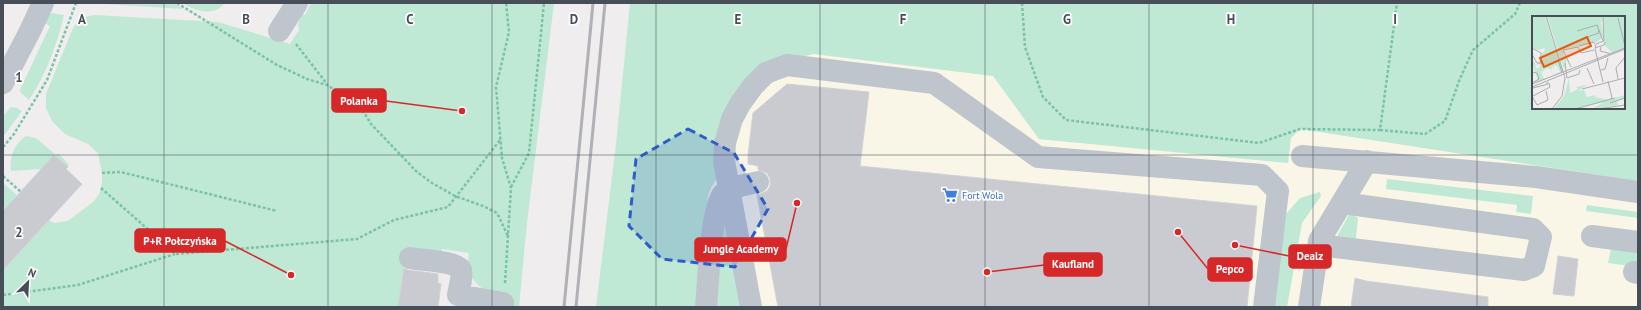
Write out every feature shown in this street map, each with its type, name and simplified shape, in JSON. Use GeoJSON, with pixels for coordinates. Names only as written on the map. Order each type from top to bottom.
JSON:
{"type":"FeatureCollection","features":[{"type":"Feature","properties":{"kind":"street"},"geometry":{"type":"LineString","coordinates":[[3,83],[27,38],[42,3]]}},
{"type":"Feature","properties":{"kind":"street"},"geometry":{"type":"LineString","coordinates":[[286,36],[296,3]]}},
{"type":"Feature","properties":{"kind":"street"},"geometry":{"type":"LineString","coordinates":[[751,307],[724,161],[725,143],[732,119],[753,86],[766,73],[787,65],[934,83],[1038,158],[1262,175],[1278,191],[1264,307]]}},
{"type":"Feature","properties":{"kind":"street"},"geometry":{"type":"LineString","coordinates":[[1302,156],[1536,177],[1638,192]]}},
{"type":"Feature","properties":{"kind":"street"},"geometry":{"type":"LineString","coordinates":[[1309,307],[1319,241],[1367,161]]}},
{"type":"Feature","properties":{"kind":"street"},"geometry":{"type":"LineString","coordinates":[[706,307],[716,212],[722,195],[730,189],[758,182]]}},
{"type":"Feature","properties":{"kind":"street"},"geometry":{"type":"LineString","coordinates":[[1319,245],[1524,270],[1534,266],[1541,237],[1533,229],[1342,204]]}},
{"type":"Feature","properties":{"kind":"street"},"geometry":{"type":"LineString","coordinates":[[1592,236],[1638,242]]}},
{"type":"Feature","properties":{"kind":"street"},"geometry":{"type":"LineString","coordinates":[[410,258],[455,264],[461,270],[452,301],[504,302]]}},
{"type":"Feature","properties":{"kind":"path"},"geometry":{"type":"LineString","coordinates":[[3,147],[14,134],[47,80],[76,3]]}},
{"type":"Feature","properties":{"kind":"path"},"geometry":{"type":"LineString","coordinates":[[177,3],[277,65],[306,78],[327,85],[353,102],[365,114],[370,124],[417,172],[432,183],[455,196],[483,206],[497,213],[508,236]]}},
{"type":"Feature","properties":{"kind":"path"},"geometry":{"type":"LineString","coordinates":[[181,6],[184,3]]}},
{"type":"Feature","properties":{"kind":"path"},"geometry":{"type":"LineString","coordinates":[[504,302],[511,188],[502,158],[496,87],[509,32],[506,3]]}},
{"type":"Feature","properties":{"kind":"path"},"geometry":{"type":"LineString","coordinates":[[511,188],[529,153],[544,3]]}},
{"type":"Feature","properties":{"kind":"path"},"geometry":{"type":"LineString","coordinates":[[1022,3],[1025,47],[1043,97],[1066,120],[1259,143],[1300,129],[1380,130],[1425,134],[1445,121],[1459,81],[1473,50],[1515,14],[1520,3]]}},
{"type":"Feature","properties":{"kind":"path"},"geometry":{"type":"LineString","coordinates":[[1380,130],[1397,3]]}},
{"type":"Feature","properties":{"kind":"path"},"geometry":{"type":"LineString","coordinates":[[286,36],[318,71],[327,85]]}},
{"type":"Feature","properties":{"kind":"path"},"geometry":{"type":"LineString","coordinates":[[3,295],[78,285],[176,254],[356,239],[394,220],[448,206],[500,140]]}},
{"type":"Feature","properties":{"kind":"path"},"geometry":{"type":"LineString","coordinates":[[102,173],[121,172],[277,211]]}},
{"type":"Feature","properties":{"kind":"path"},"geometry":{"type":"LineString","coordinates":[[3,176],[21,192]]}},
{"type":"Feature","properties":{"kind":"path"},"geometry":{"type":"LineString","coordinates":[[101,188],[176,254]]}},
{"type":"Feature","properties":{"kind":"highlighted area"},"geometry":{"type":"Polygon","coordinates":[[[688,129],[734,153],[768,209],[735,267],[662,259],[629,226],[636,159],[688,129]]]}},
{"type":"Feature","properties":{"kind":"shaded area"},"geometry":{"type":"Polygon","coordinates":[[[679,38],[993,76],[1039,139],[1288,163],[1291,138],[1300,129],[1638,181],[1638,307],[647,307],[679,38]]]}},
{"type":"Feature","properties":{"kind":"green space"},"geometry":{"type":"Polygon","coordinates":[[[89,3],[174,3],[183,9],[89,3]]]}},
{"type":"Feature","properties":{"kind":"green space"},"geometry":{"type":"Polygon","coordinates":[[[224,3],[216,10],[205,11],[194,9],[184,4],[224,3]]]}},
{"type":"Feature","properties":{"kind":"green space"},"geometry":{"type":"Polygon","coordinates":[[[311,3],[554,3],[527,223],[519,307],[510,307],[505,305],[494,298],[472,279],[468,264],[469,253],[442,249],[441,257],[406,252],[398,307],[3,307],[3,270],[49,220],[54,223],[68,221],[93,202],[99,194],[102,183],[102,173],[98,153],[88,144],[65,134],[52,121],[46,108],[46,94],[73,28],[77,22],[82,18],[95,15],[218,22],[290,44],[299,30],[298,24],[302,14],[305,15],[311,3]]]}},
{"type":"Feature","properties":{"kind":"green space"},"geometry":{"type":"Polygon","coordinates":[[[630,3],[1638,3],[1638,181],[1300,129],[1291,138],[1288,163],[1039,139],[993,76],[814,54],[764,65],[718,177],[708,195],[697,307],[596,307],[616,144],[630,3]]]}},
{"type":"Feature","properties":{"kind":"green space"},"geometry":{"type":"Polygon","coordinates":[[[49,14],[64,15],[46,70],[29,100],[21,93],[20,90],[50,26],[45,23],[49,14]]]}},
{"type":"Feature","properties":{"kind":"green space"},"geometry":{"type":"Polygon","coordinates":[[[11,107],[22,111],[3,137],[3,116],[11,107]]]}},
{"type":"Feature","properties":{"kind":"green space"},"geometry":{"type":"Polygon","coordinates":[[[26,136],[36,138],[56,155],[58,153],[69,165],[68,167],[54,155],[41,169],[11,171],[13,151],[18,143],[26,136]]]}},
{"type":"Feature","properties":{"kind":"green space"},"geometry":{"type":"Polygon","coordinates":[[[1387,179],[1533,196],[1531,214],[1516,212],[1517,205],[1386,189],[1387,179]]]}},
{"type":"Feature","properties":{"kind":"green space"},"geometry":{"type":"Polygon","coordinates":[[[3,183],[17,195],[3,211],[3,183]]]}},
{"type":"Feature","properties":{"kind":"green space"},"geometry":{"type":"Polygon","coordinates":[[[1320,192],[1321,196],[1302,223],[1287,307],[1272,307],[1286,214],[1300,198],[1320,192]]]}},
{"type":"Feature","properties":{"kind":"green space"},"geometry":{"type":"Polygon","coordinates":[[[1587,205],[1638,212],[1638,218],[1586,211],[1587,205]]]}},
{"type":"Feature","properties":{"kind":"green space"},"geometry":{"type":"Polygon","coordinates":[[[1350,213],[1358,218],[1356,238],[1353,243],[1337,239],[1338,234],[1350,213]]]}},
{"type":"Feature","properties":{"kind":"green space"},"geometry":{"type":"Polygon","coordinates":[[[724,219],[743,307],[716,307],[724,219]]]}},
{"type":"Feature","properties":{"kind":"green space"},"geometry":{"type":"Polygon","coordinates":[[[1611,249],[1638,252],[1638,267],[1608,263],[1611,249]]]}},
{"type":"Feature","properties":{"kind":"building","name":"Fort Wola"},"geometry":{"type":"Polygon","coordinates":[[[787,84],[869,92],[860,166],[1257,206],[1247,307],[778,307],[757,195],[767,191],[770,186],[770,179],[767,173],[758,170],[758,166],[748,164],[748,155],[753,113],[787,84]]]}},
{"type":"Feature","properties":{"kind":"building"},"geometry":{"type":"Polygon","coordinates":[[[54,155],[68,167],[66,169],[82,184],[3,270],[3,211],[54,155]]]}},
{"type":"Feature","properties":{"kind":"building"},"geometry":{"type":"Polygon","coordinates":[[[1558,256],[1578,259],[1574,296],[1553,294],[1558,256]]]}},
{"type":"Feature","properties":{"kind":"building"},"geometry":{"type":"Polygon","coordinates":[[[404,268],[408,270],[438,274],[438,283],[441,284],[438,307],[398,307],[404,268]]]}},
{"type":"Feature","properties":{"kind":"building"},"geometry":{"type":"Polygon","coordinates":[[[1355,278],[1366,281],[1488,297],[1488,307],[1351,307],[1355,278]]]}},
{"type":"Feature","properties":{"kind":"railway"},"geometry":{"type":"LineString","coordinates":[[564,307],[593,3]]}},
{"type":"Feature","properties":{"kind":"railway"},"geometry":{"type":"LineString","coordinates":[[576,307],[605,3]]}},
{"type":"Feature","properties":{"kind":"place","name":"Polanka"},"geometry":{"type":"Point","coordinates":[462,111]}},
{"type":"Feature","properties":{"kind":"place","name":"Fort Wola"},"geometry":{"type":"Point","coordinates":[950,195]}},
{"type":"Feature","properties":{"kind":"place","name":"Jungle Academy"},"geometry":{"type":"Point","coordinates":[797,203]}},
{"type":"Feature","properties":{"kind":"place","name":"Pepco"},"geometry":{"type":"Point","coordinates":[1178,232]}},
{"type":"Feature","properties":{"kind":"place","name":"Dealz"},"geometry":{"type":"Point","coordinates":[1235,245]}},
{"type":"Feature","properties":{"kind":"place","name":"Kaufland"},"geometry":{"type":"Point","coordinates":[987,272]}},
{"type":"Feature","properties":{"kind":"place","name":"P+R Połczyńska"},"geometry":{"type":"Point","coordinates":[291,275]}}]}
